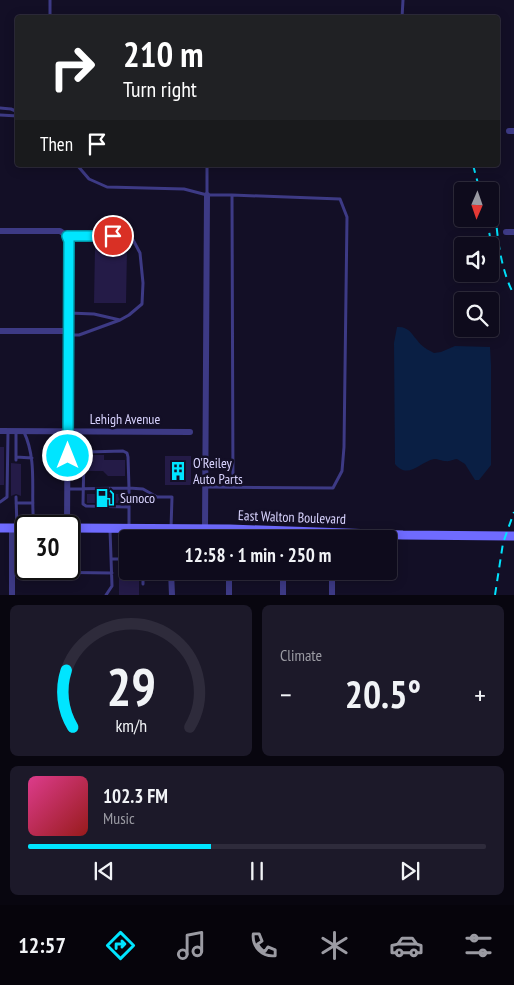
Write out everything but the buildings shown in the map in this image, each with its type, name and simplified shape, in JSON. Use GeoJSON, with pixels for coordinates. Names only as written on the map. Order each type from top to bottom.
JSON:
{"type":"FeatureCollection","features":[{"type":"Feature","properties":{"kind":"main road","name":"East Walton Boulevard"},"geometry":{"type":"LineString","coordinates":[[80,527],[239,530]]}},
{"type":"Feature","properties":{"kind":"main road"},"geometry":{"type":"LineString","coordinates":[[0,528],[15,528]]}},
{"type":"Feature","properties":{"kind":"main road","name":"East Walton Boulevard"},"geometry":{"type":"LineString","coordinates":[[397,536],[514,536]]}},
{"type":"Feature","properties":{"kind":"street"},"geometry":{"type":"LineString","coordinates":[[205,529],[206,195]]}},
{"type":"Feature","properties":{"kind":"street"},"geometry":{"type":"LineString","coordinates":[[0,231],[60,232],[66,235],[69,241],[68,515]]}},
{"type":"Feature","properties":{"kind":"street"},"geometry":{"type":"LineString","coordinates":[[506,232],[514,232]]}},
{"type":"Feature","properties":{"kind":"street"},"geometry":{"type":"LineString","coordinates":[[0,331],[68,333]]}},
{"type":"Feature","properties":{"kind":"street","name":"Lehigh Avenue"},"geometry":{"type":"LineString","coordinates":[[0,431],[190,432]]}},
{"type":"Feature","properties":{"kind":"street"},"geometry":{"type":"LineString","coordinates":[[12,595],[15,562]]}},
{"type":"Feature","properties":{"kind":"street"},"geometry":{"type":"LineString","coordinates":[[172,580],[172,595]]}},
{"type":"Feature","properties":{"kind":"street"},"geometry":{"type":"LineString","coordinates":[[229,580],[230,595]]}},
{"type":"Feature","properties":{"kind":"street"},"geometry":{"type":"LineString","coordinates":[[283,580],[283,595]]}},
{"type":"Feature","properties":{"kind":"street"},"geometry":{"type":"LineString","coordinates":[[332,580],[332,595]]}},
{"type":"Feature","properties":{"kind":"lane"},"geometry":{"type":"LineString","coordinates":[[50,0],[50,15]]}},
{"type":"Feature","properties":{"kind":"lane"},"geometry":{"type":"LineString","coordinates":[[402,15],[403,0]]}},
{"type":"Feature","properties":{"kind":"lane"},"geometry":{"type":"LineString","coordinates":[[0,108],[15,111]]}},
{"type":"Feature","properties":{"kind":"lane"},"geometry":{"type":"LineString","coordinates":[[0,115],[15,116]]}},
{"type":"Feature","properties":{"kind":"lane"},"geometry":{"type":"LineString","coordinates":[[80,167],[89,178],[107,187],[184,188],[206,195],[340,199],[347,217],[344,447],[342,471],[333,488],[205,487]]}},
{"type":"Feature","properties":{"kind":"lane"},"geometry":{"type":"LineString","coordinates":[[206,195],[207,167]]}},
{"type":"Feature","properties":{"kind":"lane"},"geometry":{"type":"LineString","coordinates":[[232,195],[234,488]]}},
{"type":"Feature","properties":{"kind":"lane"},"geometry":{"type":"LineString","coordinates":[[66,235],[131,236],[140,253],[143,283],[142,304],[129,315],[78,335],[68,333]]}},
{"type":"Feature","properties":{"kind":"lane"},"geometry":{"type":"LineString","coordinates":[[68,313],[94,314],[120,320]]}},
{"type":"Feature","properties":{"kind":"lane"},"geometry":{"type":"LineString","coordinates":[[0,502],[6,497],[8,431]]}},
{"type":"Feature","properties":{"kind":"lane"},"geometry":{"type":"LineString","coordinates":[[16,431],[16,459],[32,458]]}},
{"type":"Feature","properties":{"kind":"lane"},"geometry":{"type":"LineString","coordinates":[[24,431],[30,445],[32,458],[33,515]]}},
{"type":"Feature","properties":{"kind":"lane"},"geometry":{"type":"LineString","coordinates":[[129,507],[86,506],[83,504],[84,453],[123,451],[127,453],[129,488],[129,507],[129,528]]}},
{"type":"Feature","properties":{"kind":"lane"},"geometry":{"type":"LineString","coordinates":[[67,489],[143,489],[157,497],[172,497],[171,528]]}},
{"type":"Feature","properties":{"kind":"lane"},"geometry":{"type":"LineString","coordinates":[[16,497],[17,515]]}},
{"type":"Feature","properties":{"kind":"lane"},"geometry":{"type":"LineString","coordinates":[[16,502],[32,502]]}},
{"type":"Feature","properties":{"kind":"lane"},"geometry":{"type":"LineString","coordinates":[[106,595],[112,586],[110,528]]}},
{"type":"Feature","properties":{"kind":"lane"},"geometry":{"type":"LineString","coordinates":[[111,558],[119,558]]}},
{"type":"Feature","properties":{"kind":"lane"},"geometry":{"type":"LineString","coordinates":[[80,573],[112,573]]}},
{"type":"Feature","properties":{"kind":"water"},"geometry":{"type":"Polygon","coordinates":[[[397,327],[407,329],[423,346],[434,353],[455,346],[490,347],[491,465],[479,480],[475,480],[465,464],[457,459],[447,461],[434,459],[409,470],[400,469],[395,464],[394,343],[397,327]]]}},
{"type":"Feature","properties":{"kind":"railway"},"geometry":{"type":"LineString","coordinates":[[474,167],[478,182]]}},
{"type":"Feature","properties":{"kind":"railway"},"geometry":{"type":"LineString","coordinates":[[488,228],[490,237]]}},
{"type":"Feature","properties":{"kind":"railway"},"geometry":{"type":"LineString","coordinates":[[497,228],[504,269],[514,295]]}},
{"type":"Feature","properties":{"kind":"railway"},"geometry":{"type":"LineString","coordinates":[[495,595],[503,543],[514,512]]}},
{"type":"Feature","properties":{"kind":"place","name":"O'Reiley Auto Parts"},"geometry":{"type":"Point","coordinates":[178,471]}},
{"type":"Feature","properties":{"kind":"place","name":"Sunoco"},"geometry":{"type":"Point","coordinates":[105,498]}},
{"type":"Feature","properties":{"kind":"route"},"geometry":{"type":"LineString","coordinates":[[68,456],[69,241],[67,236],[113,236]]}}]}
